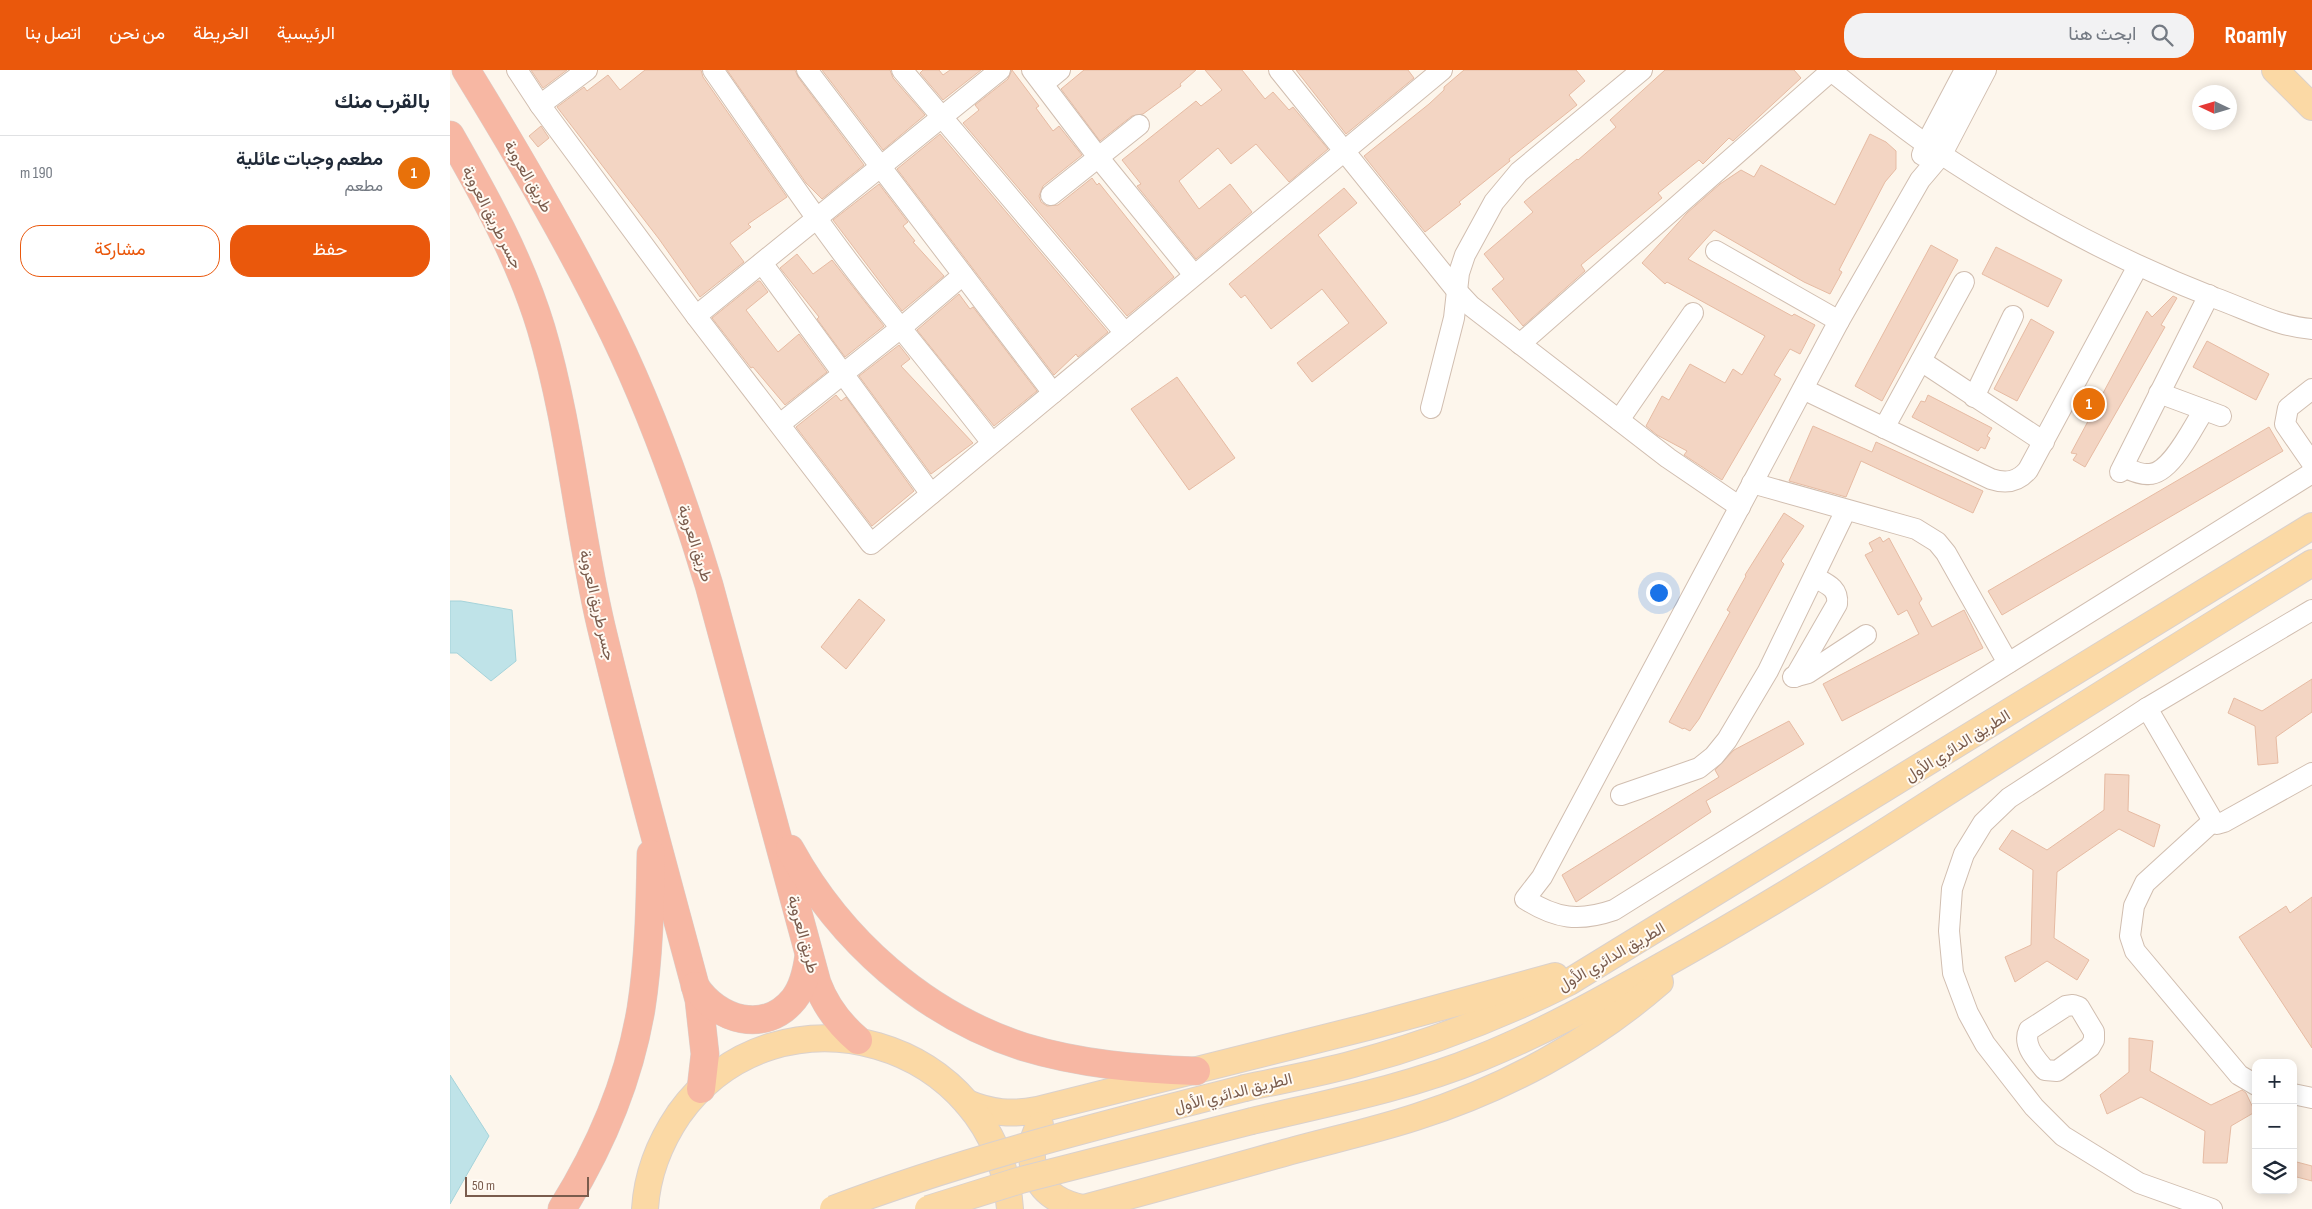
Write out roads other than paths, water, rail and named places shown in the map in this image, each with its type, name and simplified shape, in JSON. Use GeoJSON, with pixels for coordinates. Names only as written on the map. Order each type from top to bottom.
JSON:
{"type":"FeatureCollection","features":[{"type":"Feature","properties":{"kind":"highway","name":"طريق العروبة"},"geometry":{"type":"LineString","coordinates":[[466,70],[531,179],[585,278],[614,334],[657,432],[694,534],[709,585],[817,983],[828,1008],[837,1020],[858,1040]]}},
{"type":"Feature","properties":{"kind":"highway","name":"جسر طريق العروبة"},"geometry":{"type":"LineString","coordinates":[[450,135],[502,228],[530,294],[541,328],[561,412],[579,518],[601,626],[695,986],[704,1037],[701,1089]]}},
{"type":"Feature","properties":{"kind":"highway"},"geometry":{"type":"LineString","coordinates":[[769,809],[810,881],[853,937],[902,981],[936,1005],[998,1037],[1060,1056],[1130,1068],[1196,1071]]}},
{"type":"Feature","properties":{"kind":"highway"},"geometry":{"type":"LineString","coordinates":[[562,1209],[590,1160],[606,1127],[630,1054],[640,1011],[650,922],[651,818]]}},
{"type":"Feature","properties":{"kind":"highway"},"geometry":{"type":"LineString","coordinates":[[695,986],[708,1002],[723,1013],[739,1019],[765,1017],[780,1010],[793,1000],[805,976],[809,955]]}},
{"type":"Feature","properties":{"kind":"main road"},"geometry":{"type":"LineString","coordinates":[[2275,70],[2312,107]]}},
{"type":"Feature","properties":{"kind":"main road","name":"الطريق الدائري الأول"},"geometry":{"type":"LineString","coordinates":[[833,1209],[899,1184],[991,1155],[1245,1088],[1350,1065],[1431,1041],[1526,1003],[1604,962],[2312,526]]}},
{"type":"Feature","properties":{"kind":"main road","name":"الطريق الدائري الأول"},"geometry":{"type":"LineString","coordinates":[[928,1209],[1030,1177],[1414,1081],[1478,1059],[1593,1005],[1705,942],[1836,864],[2100,694],[2312,563]]}},
{"type":"Feature","properties":{"kind":"main road"},"geometry":{"type":"LineString","coordinates":[[1054,1106],[1038,1128],[1034,1137],[1031,1156],[1033,1166],[1036,1176],[1048,1192],[1064,1203],[1081,1209],[1417,1117],[1495,1086],[1553,1056],[1602,1026],[1654,987],[1705,942]]}},
{"type":"Feature","properties":{"kind":"main road"},"geometry":{"type":"LineString","coordinates":[[967,1103],[994,1112],[1008,1114],[1023,1113],[1429,1011],[1604,962]]}},
{"type":"Feature","properties":{"kind":"main road"},"geometry":{"type":"LineString","coordinates":[[645,1209],[649,1181],[663,1140],[686,1104],[701,1089],[735,1063],[774,1046],[816,1038],[858,1040],[886,1048],[918,1062],[953,1087],[967,1103],[991,1139],[1006,1179],[1010,1209]]}},
{"type":"Feature","properties":{"kind":"street"},"geometry":{"type":"LineString","coordinates":[[517,70],[540,105],[696,316],[871,544],[1442,70]]}},
{"type":"Feature","properties":{"kind":"street"},"geometry":{"type":"LineString","coordinates":[[540,105],[587,70]]}},
{"type":"Feature","properties":{"kind":"street"},"geometry":{"type":"LineString","coordinates":[[713,70],[817,218],[879,301],[992,443]]}},
{"type":"Feature","properties":{"kind":"street"},"geometry":{"type":"LineString","coordinates":[[807,70],[1053,393]]}},
{"type":"Feature","properties":{"kind":"street"},"geometry":{"type":"LineString","coordinates":[[902,70],[1125,333]]}},
{"type":"Feature","properties":{"kind":"street"},"geometry":{"type":"LineString","coordinates":[[696,316],[1000,70]]}},
{"type":"Feature","properties":{"kind":"street"},"geometry":{"type":"LineString","coordinates":[[1060,70],[1038,77],[1098,157],[1194,276]]}},
{"type":"Feature","properties":{"kind":"street"},"geometry":{"type":"LineString","coordinates":[[1279,70],[1457,291],[1485,318],[1668,458],[1740,507]]}},
{"type":"Feature","properties":{"kind":"street"},"geometry":{"type":"LineString","coordinates":[[1431,408],[1454,318],[1459,273],[1465,255],[1494,202],[1519,172],[1642,70]]}},
{"type":"Feature","properties":{"kind":"street"},"geometry":{"type":"LineString","coordinates":[[1520,344],[1831,70],[1934,149],[2052,223],[2138,266],[2209,295],[2276,321],[2301,329],[2312,329]]}},
{"type":"Feature","properties":{"kind":"street"},"geometry":{"type":"LineString","coordinates":[[1965,70],[1920,180],[1839,321],[1542,877],[1525,899],[1543,910],[1560,916],[1578,918],[1597,916],[1614,910],[2312,473]]}},
{"type":"Feature","properties":{"kind":"street"},"geometry":{"type":"LineString","coordinates":[[1934,149],[1986,70]]}},
{"type":"Feature","properties":{"kind":"street"},"geometry":{"type":"LineString","coordinates":[[1051,195],[1139,125]]}},
{"type":"Feature","properties":{"kind":"street"},"geometry":{"type":"LineString","coordinates":[[1716,250],[1839,321]]}},
{"type":"Feature","properties":{"kind":"street"},"geometry":{"type":"LineString","coordinates":[[762,263],[844,372],[931,494]]}},
{"type":"Feature","properties":{"kind":"street"},"geometry":{"type":"LineString","coordinates":[[1803,389],[1999,482],[2008,482],[2023,476],[2044,442],[2138,266]]}},
{"type":"Feature","properties":{"kind":"street"},"geometry":{"type":"LineString","coordinates":[[780,424],[902,328],[963,275]]}},
{"type":"Feature","properties":{"kind":"street"},"geometry":{"type":"LineString","coordinates":[[1884,428],[1964,282]]}},
{"type":"Feature","properties":{"kind":"street"},"geometry":{"type":"LineString","coordinates":[[2160,393],[2213,413],[2169,464],[2160,471],[2142,474],[2122,470],[2160,393],[2209,295]]}},
{"type":"Feature","properties":{"kind":"street"},"geometry":{"type":"LineString","coordinates":[[1619,420],[1692,313]]}},
{"type":"Feature","properties":{"kind":"street"},"geometry":{"type":"LineString","coordinates":[[1974,396],[2013,316]]}},
{"type":"Feature","properties":{"kind":"street"},"geometry":{"type":"LineString","coordinates":[[1921,361],[2044,442]]}},
{"type":"Feature","properties":{"kind":"street"},"geometry":{"type":"LineString","coordinates":[[2312,389],[2288,408],[2285,424],[2312,463]]}},
{"type":"Feature","properties":{"kind":"street"},"geometry":{"type":"LineString","coordinates":[[1752,483],[1916,529],[1937,542],[1946,553],[2008,663]]}},
{"type":"Feature","properties":{"kind":"street"},"geometry":{"type":"LineString","coordinates":[[1621,795],[1699,768],[1714,756],[1727,740],[1768,671],[1846,510]]}},
{"type":"Feature","properties":{"kind":"street"},"geometry":{"type":"LineString","coordinates":[[1795,677],[1837,604],[1836,592],[1832,587],[1814,577]]}},
{"type":"Feature","properties":{"kind":"street"},"geometry":{"type":"LineString","coordinates":[[2212,1209],[2139,1182],[2071,1141],[2034,1107],[1985,1044],[1968,1014],[1953,973],[1949,931],[1952,889],[1964,854],[1983,823],[2008,798],[2147,708],[2312,610]]}},
{"type":"Feature","properties":{"kind":"street"},"geometry":{"type":"LineString","coordinates":[[1768,671],[1795,677],[1808,673],[1866,635]]}},
{"type":"Feature","properties":{"kind":"street"},"geometry":{"type":"LineString","coordinates":[[2147,708],[2217,824],[2224,822],[2312,773]]}},
{"type":"Feature","properties":{"kind":"street"},"geometry":{"type":"LineString","coordinates":[[2214,821],[2145,883],[2134,906],[2130,936],[2135,951],[2239,1075],[2252,1083]]}},
{"type":"Feature","properties":{"kind":"street"},"geometry":{"type":"LineString","coordinates":[[2007,1073],[2035,1057]]}},
{"type":"Feature","properties":{"kind":"street"},"geometry":{"type":"LineString","coordinates":[[2297,1095],[2312,1098]]}},
{"type":"Feature","properties":{"kind":"water"},"geometry":{"type":"Polygon","coordinates":[[[450,601],[461,601],[512,610],[516,661],[491,681],[457,653],[450,653],[450,601]]]}},
{"type":"Feature","properties":{"kind":"water"},"geometry":{"type":"Polygon","coordinates":[[[450,1075],[489,1136],[450,1204],[450,1075]]]}},
{"type":"Feature","properties":{"kind":"place","name":"مطعم وجبات عائلية"},"geometry":{"type":"Point","coordinates":[2089,404]}}]}
